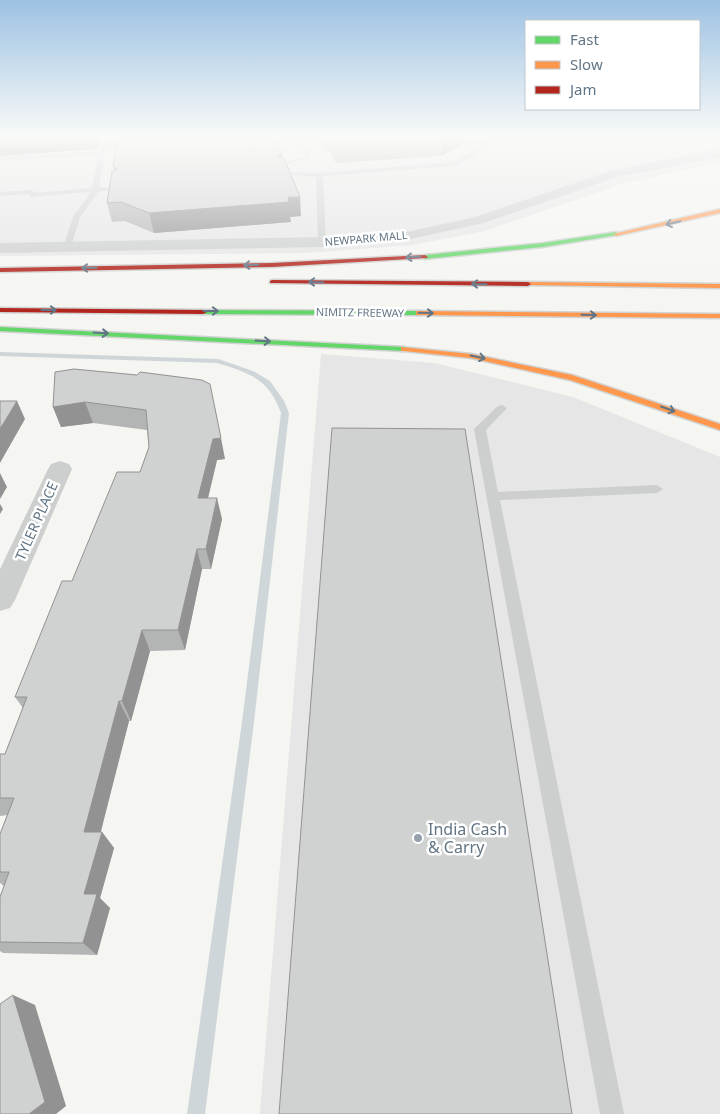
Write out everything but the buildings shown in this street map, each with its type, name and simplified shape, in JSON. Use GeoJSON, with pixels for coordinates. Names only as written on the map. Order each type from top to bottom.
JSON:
{"type":"FeatureCollection","features":[{"type":"Feature","properties":{"kind":"highway"},"geometry":{"type":"LineString","coordinates":[[0,270],[303,263],[470,253],[592,238],[662,225],[720,211]]}},
{"type":"Feature","properties":{"kind":"highway"},"geometry":{"type":"LineString","coordinates":[[510,284],[720,279]]}},
{"type":"Feature","properties":{"kind":"highway"},"geometry":{"type":"LineString","coordinates":[[0,282],[43,281]]}},
{"type":"Feature","properties":{"kind":"highway"},"geometry":{"type":"LineString","coordinates":[[257,282],[720,286]]}},
{"type":"Feature","properties":{"kind":"highway","name":"NIMITZ FREEWAY"},"geometry":{"type":"LineString","coordinates":[[0,310],[720,316]]}},
{"type":"Feature","properties":{"kind":"highway"},"geometry":{"type":"LineString","coordinates":[[0,329],[371,346],[471,356],[572,378],[720,427]]}},
{"type":"Feature","properties":{"kind":"street","name":"NEWPARK MALL"},"geometry":{"type":"LineString","coordinates":[[0,248],[322,242],[391,237],[447,228],[493,216],[571,189]]}},
{"type":"Feature","properties":{"kind":"street","name":"TYLER PLACE"},"geometry":{"type":"LineString","coordinates":[[0,600],[60,469]]}},
{"type":"Feature","properties":{"kind":"lane"},"geometry":{"type":"LineString","coordinates":[[0,194],[95,189]]}},
{"type":"Feature","properties":{"kind":"lane"},"geometry":{"type":"LineString","coordinates":[[68,248],[77,217],[95,189]]}},
{"type":"Feature","properties":{"kind":"lane"},"geometry":{"type":"LineString","coordinates":[[319,189],[322,242]]}},
{"type":"Feature","properties":{"kind":"lane"},"geometry":{"type":"LineString","coordinates":[[502,408],[475,429],[493,496],[612,1114]]}},
{"type":"Feature","properties":{"kind":"lane"},"geometry":{"type":"LineString","coordinates":[[493,496],[657,489]]}},
{"type":"Feature","properties":{"kind":"shaded area"},"geometry":{"type":"Polygon","coordinates":[[[0,189],[607,189],[485,231],[412,245],[306,253],[0,256],[0,189]]]}},
{"type":"Feature","properties":{"kind":"shaded area"},"geometry":{"type":"Polygon","coordinates":[[[321,354],[434,363],[573,397],[720,457],[720,1114],[260,1114],[321,354]]]}},
{"type":"Feature","properties":{"kind":"waterway"},"geometry":{"type":"LineString","coordinates":[[0,354],[218,361],[251,372],[268,383],[275,391],[285,413],[248,722],[196,1114]]}},
{"type":"Feature","properties":{"kind":"traffic: fast"},"geometry":{"type":"LineString","coordinates":[[425,257],[543,245],[616,234]]}},
{"type":"Feature","properties":{"kind":"traffic: fast"},"geometry":{"type":"LineString","coordinates":[[203,312],[419,313]]}},
{"type":"Feature","properties":{"kind":"traffic: fast"},"geometry":{"type":"LineString","coordinates":[[0,329],[404,349]]}},
{"type":"Feature","properties":{"kind":"traffic: slow"},"geometry":{"type":"LineString","coordinates":[[616,234],[720,211]]}},
{"type":"Feature","properties":{"kind":"traffic: slow"},"geometry":{"type":"LineString","coordinates":[[528,284],[720,286]]}},
{"type":"Feature","properties":{"kind":"traffic: slow"},"geometry":{"type":"LineString","coordinates":[[419,313],[720,316]]}},
{"type":"Feature","properties":{"kind":"traffic: slow"},"geometry":{"type":"LineString","coordinates":[[404,349],[471,356],[572,378],[720,427]]}},
{"type":"Feature","properties":{"kind":"traffic: jam"},"geometry":{"type":"LineString","coordinates":[[0,270],[272,265],[425,257]]}},
{"type":"Feature","properties":{"kind":"traffic: jam"},"geometry":{"type":"LineString","coordinates":[[272,282],[528,284]]}},
{"type":"Feature","properties":{"kind":"traffic: jam"},"geometry":{"type":"LineString","coordinates":[[0,310],[203,312]]}},
{"type":"Feature","properties":{"kind":"place","name":"India Cash & Carry"},"geometry":{"type":"Point","coordinates":[418,838]}}]}
